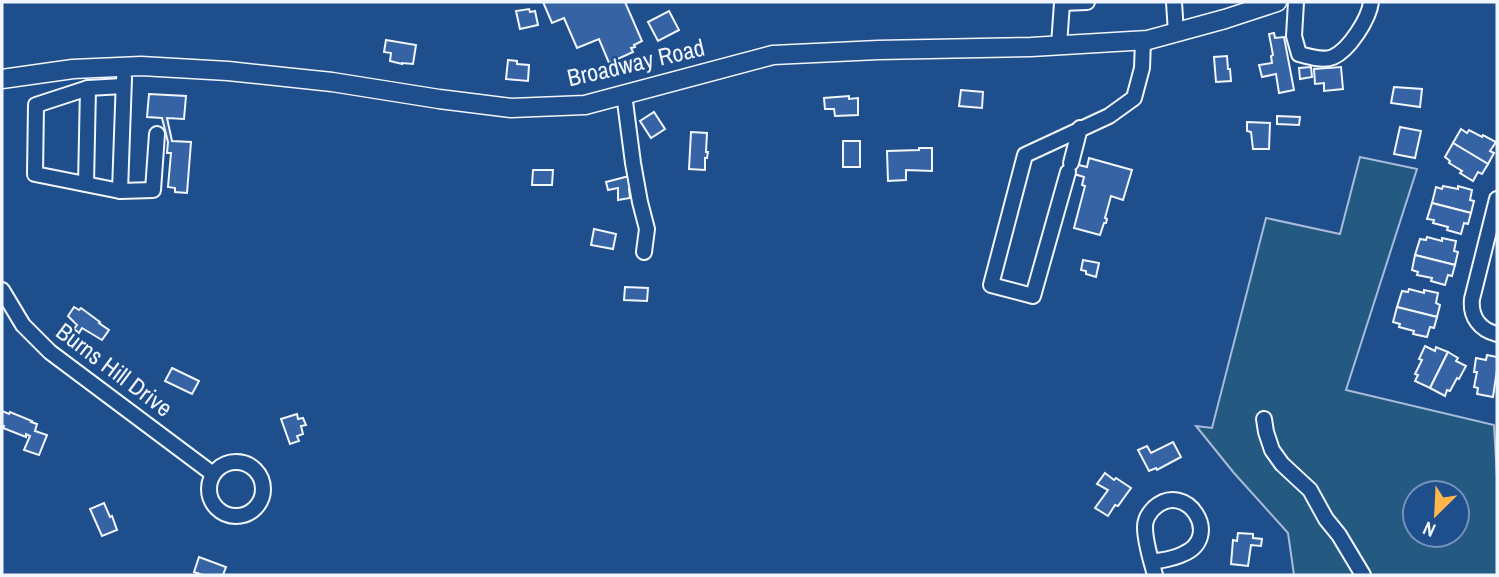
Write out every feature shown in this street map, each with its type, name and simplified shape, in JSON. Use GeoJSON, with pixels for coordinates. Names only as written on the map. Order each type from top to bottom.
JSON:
{"type":"FeatureCollection","features":[{"type":"Feature","properties":{"kind":"main road","name":"Broadway Road"},"geometry":{"type":"LineString","coordinates":[[2,79],[73,69],[141,66],[306,79],[511,108],[585,105],[773,55],[1143,41],[1277,2]]}},
{"type":"Feature","properties":{"kind":"street"},"geometry":{"type":"LineString","coordinates":[[1059,45],[1061,3],[1087,2]]}},
{"type":"Feature","properties":{"kind":"street"},"geometry":{"type":"LineString","coordinates":[[1174,2],[1177,33]]}},
{"type":"Feature","properties":{"kind":"street"},"geometry":{"type":"LineString","coordinates":[[1296,2],[1294,36],[1300,54],[1315,58],[1332,57],[1350,43],[1364,21],[1370,2]]}},
{"type":"Feature","properties":{"kind":"street"},"geometry":{"type":"LineString","coordinates":[[1080,128],[1033,296],[991,285],[1025,155],[1080,128],[1109,116],[1134,98],[1142,68],[1143,41]]}},
{"type":"Feature","properties":{"kind":"street"},"geometry":{"type":"LineString","coordinates":[[120,191],[124,66]]}},
{"type":"Feature","properties":{"kind":"street"},"geometry":{"type":"LineString","coordinates":[[123,86],[88,88],[36,106],[35,174],[120,191],[153,190],[157,134]]}},
{"type":"Feature","properties":{"kind":"street"},"geometry":{"type":"LineString","coordinates":[[86,184],[88,88]]}},
{"type":"Feature","properties":{"kind":"street"},"geometry":{"type":"LineString","coordinates":[[624,94],[635,176],[648,229],[643,252]]}},
{"type":"Feature","properties":{"kind":"street"},"geometry":{"type":"LineString","coordinates":[[1497,199],[1471,309],[1475,320],[1482,327],[1497,334]]}},
{"type":"Feature","properties":{"kind":"street","name":"Burns Hill Drive"},"geometry":{"type":"LineString","coordinates":[[2,290],[23,325],[50,352],[213,474]]}},
{"type":"Feature","properties":{"kind":"street"},"geometry":{"type":"LineString","coordinates":[[1265,419],[1272,450],[1282,464],[1310,490],[1363,575]]}},
{"type":"Feature","properties":{"kind":"street"},"geometry":{"type":"LineString","coordinates":[[1174,500],[1183,502],[1198,514],[1201,533],[1198,543],[1183,555],[1153,569],[1145,527],[1147,519],[1157,505],[1174,500]]}},
{"type":"Feature","properties":{"kind":"shaded area"},"geometry":{"type":"Polygon","coordinates":[[[1360,157],[1417,169],[1346,390],[1494,425],[1497,575],[1294,575],[1288,533],[1196,426],[1212,428],[1266,218],[1340,234],[1360,157]]]}},
{"type":"Feature","properties":{"kind":"building"},"geometry":{"type":"Polygon","coordinates":[[[543,2],[625,2],[642,41],[631,48],[633,52],[609,63],[599,39],[577,48],[564,18],[552,23],[543,2]]]}},
{"type":"Feature","properties":{"kind":"building"},"geometry":{"type":"Polygon","coordinates":[[[529,9],[530,12],[535,11],[538,25],[520,29],[516,11],[529,9]]]}},
{"type":"Feature","properties":{"kind":"building"},"geometry":{"type":"Polygon","coordinates":[[[669,11],[679,30],[658,41],[648,22],[669,11]]]}},
{"type":"Feature","properties":{"kind":"building"},"geometry":{"type":"Polygon","coordinates":[[[1274,33],[1275,38],[1284,37],[1294,90],[1279,93],[1276,74],[1262,77],[1259,65],[1272,63],[1269,34],[1274,33]]]}},
{"type":"Feature","properties":{"kind":"building"},"geometry":{"type":"Polygon","coordinates":[[[386,40],[416,45],[413,64],[390,61],[391,53],[384,52],[386,40]]]}},
{"type":"Feature","properties":{"kind":"building"},"geometry":{"type":"Polygon","coordinates":[[[1227,56],[1231,81],[1216,82],[1214,57],[1227,56]]]}},
{"type":"Feature","properties":{"kind":"building"},"geometry":{"type":"Polygon","coordinates":[[[508,60],[529,65],[528,81],[506,79],[508,60]]]}},
{"type":"Feature","properties":{"kind":"building"},"geometry":{"type":"Polygon","coordinates":[[[1311,67],[1312,77],[1300,79],[1299,68],[1311,67]]]}},
{"type":"Feature","properties":{"kind":"building"},"geometry":{"type":"Polygon","coordinates":[[[1341,67],[1343,89],[1324,91],[1324,83],[1315,84],[1314,69],[1341,67]]]}},
{"type":"Feature","properties":{"kind":"building"},"geometry":{"type":"Polygon","coordinates":[[[1394,87],[1422,89],[1420,107],[1391,103],[1394,87]]]}},
{"type":"Feature","properties":{"kind":"building"},"geometry":{"type":"Polygon","coordinates":[[[961,90],[983,92],[982,108],[959,106],[961,90]]]}},
{"type":"Feature","properties":{"kind":"building"},"geometry":{"type":"Polygon","coordinates":[[[149,94],[186,96],[184,119],[167,118],[172,141],[191,142],[187,193],[175,192],[175,188],[168,187],[171,153],[167,153],[168,142],[162,118],[147,117],[149,94]]]}},
{"type":"Feature","properties":{"kind":"building"},"geometry":{"type":"Polygon","coordinates":[[[849,96],[849,99],[858,98],[858,115],[835,116],[834,109],[825,109],[824,98],[849,96]]]}},
{"type":"Feature","properties":{"kind":"building"},"geometry":{"type":"Polygon","coordinates":[[[654,112],[665,129],[651,138],[640,121],[654,112]]]}},
{"type":"Feature","properties":{"kind":"building"},"geometry":{"type":"Polygon","coordinates":[[[1277,116],[1300,117],[1299,125],[1277,124],[1277,116]]]}},
{"type":"Feature","properties":{"kind":"building"},"geometry":{"type":"Polygon","coordinates":[[[1247,122],[1270,123],[1269,149],[1253,149],[1247,122]]]}},
{"type":"Feature","properties":{"kind":"building"},"geometry":{"type":"Polygon","coordinates":[[[1400,127],[1421,131],[1415,158],[1394,154],[1400,127]]]}},
{"type":"Feature","properties":{"kind":"building"},"geometry":{"type":"Polygon","coordinates":[[[1461,129],[1496,142],[1490,151],[1494,153],[1488,164],[1453,143],[1461,129]]]}},
{"type":"Feature","properties":{"kind":"building"},"geometry":{"type":"Polygon","coordinates":[[[691,132],[707,133],[705,170],[689,169],[691,132]]]}},
{"type":"Feature","properties":{"kind":"building"},"geometry":{"type":"Polygon","coordinates":[[[843,141],[860,141],[860,167],[843,167],[843,141]]]}},
{"type":"Feature","properties":{"kind":"building"},"geometry":{"type":"Polygon","coordinates":[[[1453,143],[1488,164],[1482,174],[1478,172],[1473,181],[1460,173],[1462,171],[1445,157],[1453,143]]]}},
{"type":"Feature","properties":{"kind":"building"},"geometry":{"type":"Polygon","coordinates":[[[932,148],[932,171],[906,170],[906,180],[888,181],[887,151],[932,148]]]}},
{"type":"Feature","properties":{"kind":"building"},"geometry":{"type":"Polygon","coordinates":[[[1089,158],[1132,170],[1123,200],[1111,196],[1106,223],[1100,235],[1074,228],[1085,186],[1082,185],[1084,177],[1064,171],[1067,162],[1087,167],[1089,158]]]}},
{"type":"Feature","properties":{"kind":"building"},"geometry":{"type":"Polygon","coordinates":[[[533,170],[553,170],[552,185],[532,185],[533,170]]]}},
{"type":"Feature","properties":{"kind":"building"},"geometry":{"type":"Polygon","coordinates":[[[629,176],[630,198],[618,200],[618,188],[608,190],[606,182],[629,176]]]}},
{"type":"Feature","properties":{"kind":"building"},"geometry":{"type":"Polygon","coordinates":[[[1443,186],[1472,190],[1470,200],[1474,201],[1471,213],[1432,203],[1436,187],[1442,189],[1443,186]]]}},
{"type":"Feature","properties":{"kind":"building"},"geometry":{"type":"Polygon","coordinates":[[[1432,203],[1471,213],[1461,234],[1427,219],[1432,203]]]}},
{"type":"Feature","properties":{"kind":"building"},"geometry":{"type":"Polygon","coordinates":[[[594,229],[616,234],[613,249],[591,245],[594,229]]]}},
{"type":"Feature","properties":{"kind":"building"},"geometry":{"type":"Polygon","coordinates":[[[1427,237],[1456,241],[1454,251],[1458,252],[1455,265],[1415,255],[1420,239],[1426,240],[1427,237]]]}},
{"type":"Feature","properties":{"kind":"building"},"geometry":{"type":"Polygon","coordinates":[[[1415,255],[1455,265],[1452,276],[1448,275],[1445,285],[1431,281],[1432,278],[1417,275],[1418,272],[1412,270],[1415,255]]]}},
{"type":"Feature","properties":{"kind":"building"},"geometry":{"type":"Polygon","coordinates":[[[1083,260],[1099,263],[1096,277],[1081,270],[1083,260]]]}},
{"type":"Feature","properties":{"kind":"building"},"geometry":{"type":"Polygon","coordinates":[[[625,287],[648,288],[647,301],[624,300],[625,287]]]}},
{"type":"Feature","properties":{"kind":"building"},"geometry":{"type":"Polygon","coordinates":[[[1409,289],[1438,293],[1436,303],[1440,305],[1437,317],[1397,307],[1402,291],[1408,292],[1409,289]]]}},
{"type":"Feature","properties":{"kind":"building"},"geometry":{"type":"Polygon","coordinates":[[[74,307],[79,310],[81,308],[109,330],[102,340],[82,328],[79,333],[74,329],[77,325],[68,316],[74,307]]]}},
{"type":"Feature","properties":{"kind":"building"},"geometry":{"type":"Polygon","coordinates":[[[1397,307],[1437,317],[1434,328],[1430,327],[1427,337],[1399,327],[1400,324],[1393,322],[1397,307]]]}},
{"type":"Feature","properties":{"kind":"building"},"geometry":{"type":"Polygon","coordinates":[[[1425,346],[1435,351],[1436,347],[1448,352],[1430,388],[1415,381],[1418,375],[1415,374],[1422,360],[1419,359],[1425,346]]]}},
{"type":"Feature","properties":{"kind":"building"},"geometry":{"type":"Polygon","coordinates":[[[1448,352],[1458,358],[1456,361],[1466,366],[1445,396],[1430,388],[1448,352]]]}},
{"type":"Feature","properties":{"kind":"building"},"geometry":{"type":"Polygon","coordinates":[[[1487,355],[1497,357],[1493,397],[1477,394],[1478,388],[1474,387],[1476,358],[1486,360],[1487,355]]]}},
{"type":"Feature","properties":{"kind":"building"},"geometry":{"type":"Polygon","coordinates":[[[172,368],[199,381],[192,394],[165,381],[172,368]]]}},
{"type":"Feature","properties":{"kind":"building"},"geometry":{"type":"Polygon","coordinates":[[[2,411],[32,421],[37,424],[35,431],[47,435],[39,455],[24,450],[30,436],[3,428],[2,411]]]}},
{"type":"Feature","properties":{"kind":"building"},"geometry":{"type":"Polygon","coordinates":[[[297,414],[298,419],[303,418],[306,425],[301,426],[303,434],[297,436],[299,441],[290,444],[281,419],[297,414]]]}},
{"type":"Feature","properties":{"kind":"building"},"geometry":{"type":"Polygon","coordinates":[[[1173,442],[1181,457],[1157,470],[1156,468],[1149,471],[1138,450],[1147,446],[1151,453],[1173,442]]]}},
{"type":"Feature","properties":{"kind":"building"},"geometry":{"type":"Polygon","coordinates":[[[1105,473],[1131,488],[1108,516],[1095,508],[1108,490],[1097,484],[1105,473]]]}},
{"type":"Feature","properties":{"kind":"building"},"geometry":{"type":"Polygon","coordinates":[[[104,503],[117,530],[102,536],[90,509],[104,503]]]}},
{"type":"Feature","properties":{"kind":"building"},"geometry":{"type":"Polygon","coordinates":[[[1238,533],[1253,534],[1253,538],[1262,539],[1261,546],[1251,545],[1248,566],[1231,564],[1233,540],[1237,541],[1238,533]]]}},
{"type":"Feature","properties":{"kind":"building"},"geometry":{"type":"Polygon","coordinates":[[[199,557],[226,567],[223,575],[194,572],[199,557]]]}}]}
